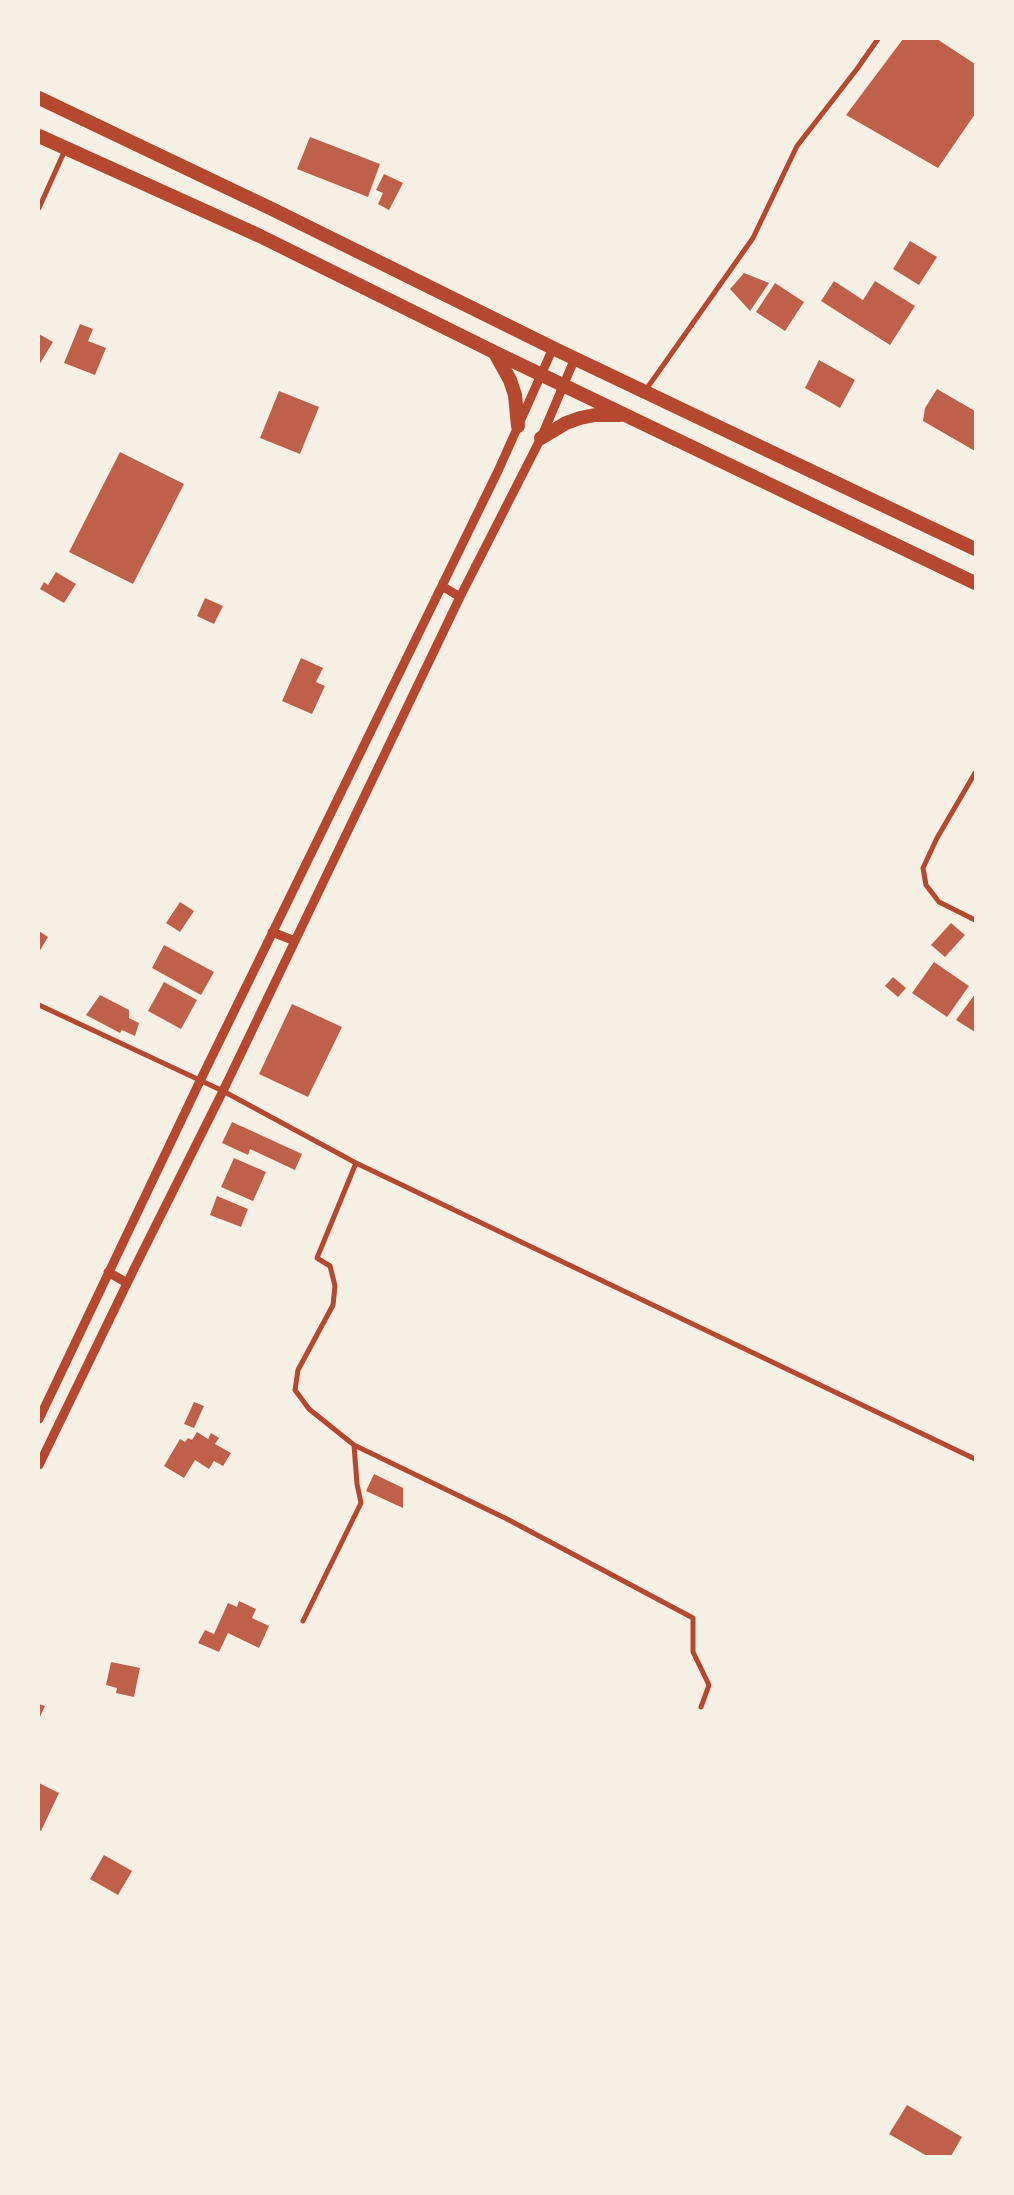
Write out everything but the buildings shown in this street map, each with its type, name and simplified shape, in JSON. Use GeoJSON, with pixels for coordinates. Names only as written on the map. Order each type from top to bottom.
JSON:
{"type":"FeatureCollection","features":[{"type":"Feature","properties":{"kind":"highway"},"geometry":{"type":"LineString","coordinates":[[39,98],[274,210],[553,348],[975,549]]}},
{"type":"Feature","properties":{"kind":"highway"},"geometry":{"type":"LineString","coordinates":[[39,136],[260,236],[541,375],[975,584]]}},
{"type":"Feature","properties":{"kind":"highway"},"geometry":{"type":"LineString","coordinates":[[494,352],[513,387],[518,410],[518,426]]}},
{"type":"Feature","properties":{"kind":"highway"},"geometry":{"type":"LineString","coordinates":[[541,438],[566,423],[580,418],[610,414],[624,415]]}},
{"type":"Feature","properties":{"kind":"street"},"geometry":{"type":"LineString","coordinates":[[645,391],[753,238],[797,146],[878,39]]}},
{"type":"Feature","properties":{"kind":"street"},"geometry":{"type":"LineString","coordinates":[[39,208],[65,149]]}},
{"type":"Feature","properties":{"kind":"street"},"geometry":{"type":"LineString","coordinates":[[39,1419],[200,1080],[498,472],[553,348]]}},
{"type":"Feature","properties":{"kind":"street"},"geometry":{"type":"LineString","coordinates":[[39,1465],[223,1091],[460,597],[541,438],[576,358]]}},
{"type":"Feature","properties":{"kind":"street"},"geometry":{"type":"LineString","coordinates":[[442,586],[460,597]]}},
{"type":"Feature","properties":{"kind":"street"},"geometry":{"type":"LineString","coordinates":[[975,773],[937,838],[922,868],[926,885],[939,902],[975,920]]}},
{"type":"Feature","properties":{"kind":"street"},"geometry":{"type":"LineString","coordinates":[[272,932],[295,941]]}},
{"type":"Feature","properties":{"kind":"street"},"geometry":{"type":"LineString","coordinates":[[39,1005],[223,1091],[356,1163],[975,1459]]}},
{"type":"Feature","properties":{"kind":"street"},"geometry":{"type":"LineString","coordinates":[[356,1163],[317,1258],[330,1266],[335,1286],[333,1305],[298,1370],[295,1390],[309,1409],[354,1445],[507,1519],[693,1618],[693,1652],[709,1686],[701,1707]]}},
{"type":"Feature","properties":{"kind":"street"},"geometry":{"type":"LineString","coordinates":[[108,1272],[127,1283]]}},
{"type":"Feature","properties":{"kind":"street"},"geometry":{"type":"LineString","coordinates":[[303,1621],[360,1503],[354,1445]]}}]}
